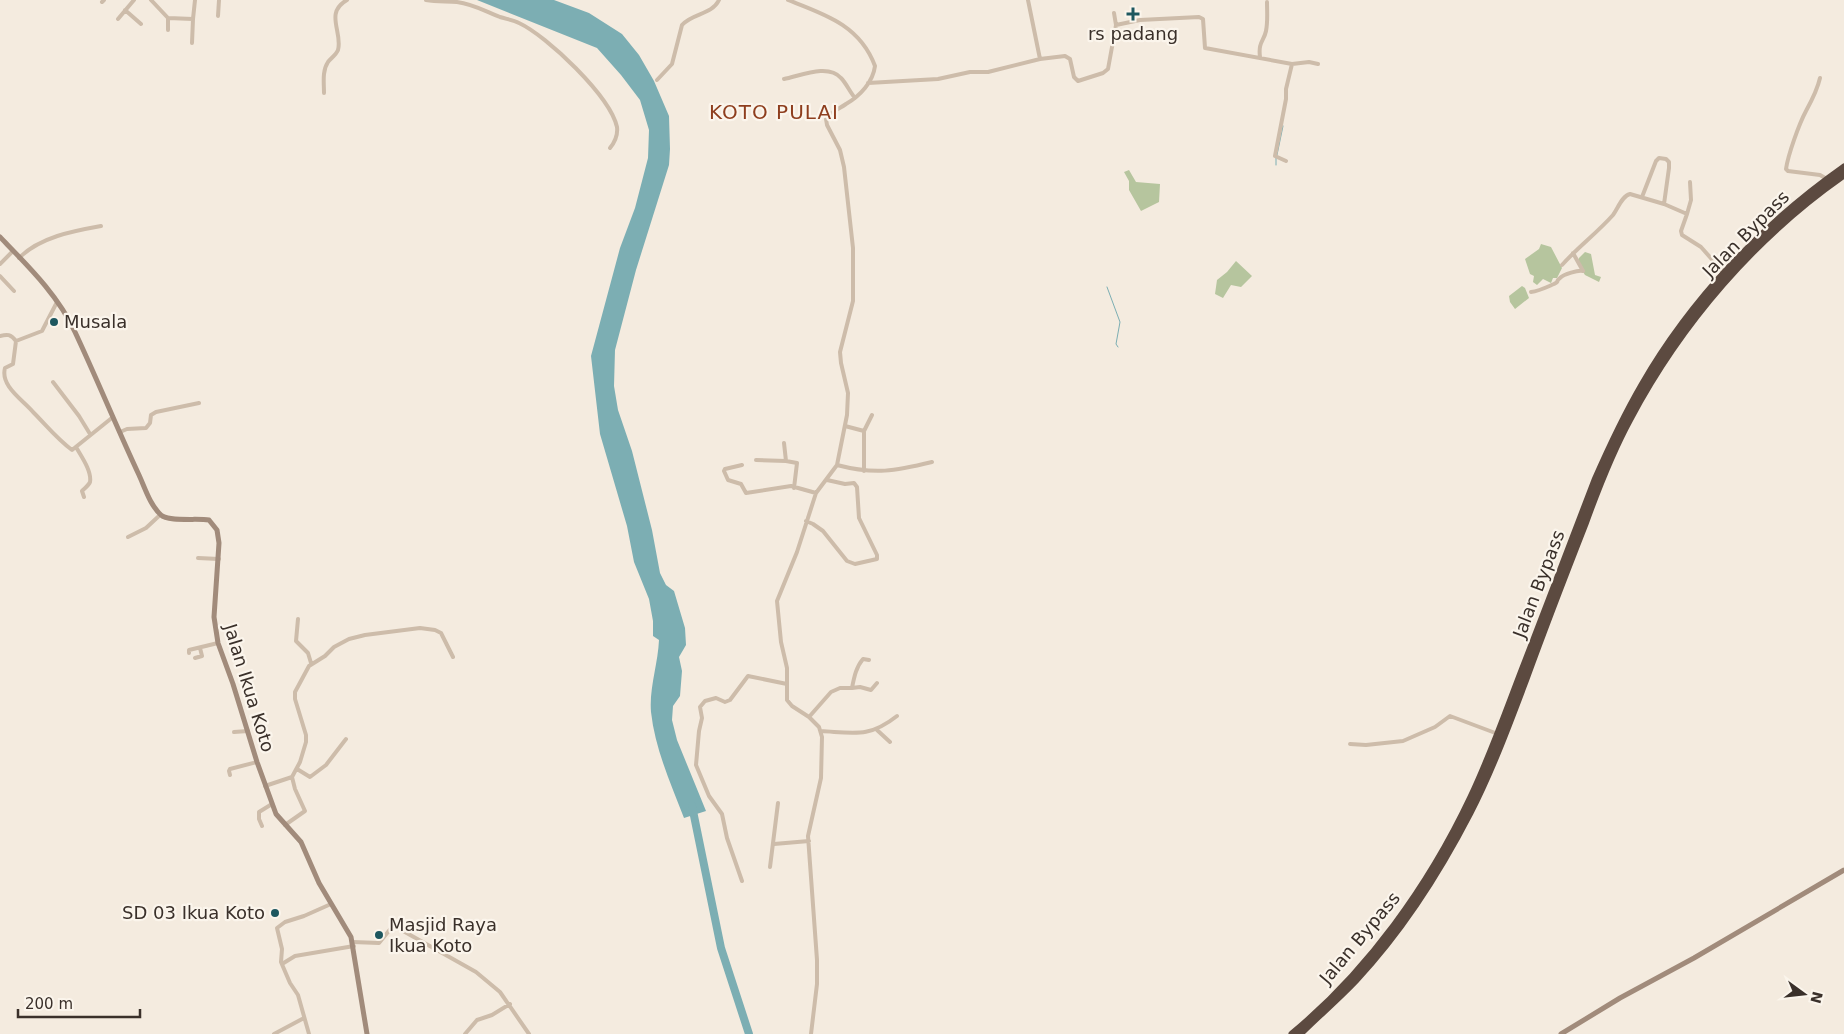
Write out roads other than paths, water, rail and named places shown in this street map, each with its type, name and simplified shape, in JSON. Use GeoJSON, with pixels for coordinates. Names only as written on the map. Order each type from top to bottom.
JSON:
{"type":"FeatureCollection","features":[{"type":"Feature","properties":{"kind":"highway","name":"Jalan Bypass"},"geometry":{"type":"LineString","coordinates":[[1292,1034],[1352,975],[1384,938],[1437,861],[1463,813],[1520,685],[1600,483],[1629,420],[1648,387],[1687,329],[1734,272],[1827,180],[1844,167]]}},
{"type":"Feature","properties":{"kind":"highway","name":"Jalan Bypass"},"geometry":{"type":"LineString","coordinates":[[1300,1034],[1358,978],[1392,938],[1432,880],[1461,830],[1485,781],[1595,480],[1616,433],[1650,372],[1682,325],[1724,273],[1776,221],[1820,189],[1844,175]]}},
{"type":"Feature","properties":{"kind":"street"},"geometry":{"type":"LineString","coordinates":[[118,19],[134,0]]}},
{"type":"Feature","properties":{"kind":"street"},"geometry":{"type":"LineString","coordinates":[[151,0],[168,18],[168,30]]}},
{"type":"Feature","properties":{"kind":"street"},"geometry":{"type":"LineString","coordinates":[[192,43],[192,19],[195,0]]}},
{"type":"Feature","properties":{"kind":"street"},"geometry":{"type":"LineString","coordinates":[[218,16],[219,0]]}},
{"type":"Feature","properties":{"kind":"street"},"geometry":{"type":"LineString","coordinates":[[324,93],[324,69],[338,48],[336,13],[340,4],[347,0]]}},
{"type":"Feature","properties":{"kind":"street"},"geometry":{"type":"LineString","coordinates":[[426,0],[476,5],[500,17],[518,22],[533,31],[572,64],[599,95],[617,128],[616,137],[610,148]]}},
{"type":"Feature","properties":{"kind":"street"},"geometry":{"type":"LineString","coordinates":[[657,80],[672,64],[682,25],[686,21],[714,8],[719,0]]}},
{"type":"Feature","properties":{"kind":"street"},"geometry":{"type":"LineString","coordinates":[[788,0],[837,20],[846,26],[860,39],[875,66],[868,83],[855,98],[830,114],[826,122],[840,150],[844,167],[853,248],[853,301],[840,352],[848,393],[845,426],[837,465],[816,493],[797,552],[777,601],[779,628],[785,659],[788,702],[809,717],[820,731],[822,737],[822,765],[809,841],[817,960],[817,984],[811,1034]]}},
{"type":"Feature","properties":{"kind":"street"},"geometry":{"type":"LineString","coordinates":[[1028,0],[1040,59]]}},
{"type":"Feature","properties":{"kind":"street"},"geometry":{"type":"LineString","coordinates":[[1260,57],[1261,38],[1265,34],[1267,26],[1267,2]]}},
{"type":"Feature","properties":{"kind":"street"},"geometry":{"type":"LineString","coordinates":[[125,10],[141,24]]}},
{"type":"Feature","properties":{"kind":"street"},"geometry":{"type":"LineString","coordinates":[[868,83],[938,79],[970,72],[988,72],[1040,59],[1067,56],[1070,59],[1074,77],[1078,81],[1108,69],[1116,25],[1114,13]]}},
{"type":"Feature","properties":{"kind":"street"},"geometry":{"type":"LineString","coordinates":[[1116,25],[1140,20],[1199,16],[1203,19],[1205,48],[1292,64],[1309,62],[1318,64]]}},
{"type":"Feature","properties":{"kind":"street"},"geometry":{"type":"LineString","coordinates":[[168,18],[192,19]]}},
{"type":"Feature","properties":{"kind":"street"},"geometry":{"type":"LineString","coordinates":[[1286,161],[1276,157],[1286,89],[1292,64]]}},
{"type":"Feature","properties":{"kind":"street"},"geometry":{"type":"LineString","coordinates":[[784,79],[823,71],[830,72],[843,79],[855,98]]}},
{"type":"Feature","properties":{"kind":"street"},"geometry":{"type":"LineString","coordinates":[[1820,78],[1816,93],[1804,114],[1796,135],[1786,169],[1820,175],[1827,180]]}},
{"type":"Feature","properties":{"kind":"street"},"geometry":{"type":"LineString","coordinates":[[1642,197],[1656,159],[1666,159],[1669,168],[1664,204]]}},
{"type":"Feature","properties":{"kind":"street"},"geometry":{"type":"LineString","coordinates":[[1690,182],[1691,200],[1681,231],[1682,235],[1701,247],[1724,273]]}},
{"type":"Feature","properties":{"kind":"street"},"geometry":{"type":"LineString","coordinates":[[1562,265],[1572,253],[1599,231],[1626,195],[1642,197],[1688,214]]}},
{"type":"Feature","properties":{"kind":"street"},"geometry":{"type":"LineString","coordinates":[[19,258],[40,243],[70,233],[101,226]]}},
{"type":"Feature","properties":{"kind":"street"},"geometry":{"type":"LineString","coordinates":[[0,237],[3,244],[13,251],[38,276],[75,331],[153,505],[160,515],[146,528],[128,537]]}},
{"type":"Feature","properties":{"kind":"street"},"geometry":{"type":"LineString","coordinates":[[0,264],[13,251]]}},
{"type":"Feature","properties":{"kind":"street"},"geometry":{"type":"LineString","coordinates":[[1531,292],[1556,283],[1561,277],[1574,271],[1583,271],[1572,253]]}},
{"type":"Feature","properties":{"kind":"street"},"geometry":{"type":"LineString","coordinates":[[0,276],[14,291]]}},
{"type":"Feature","properties":{"kind":"street"},"geometry":{"type":"LineString","coordinates":[[16,341],[42,331],[57,302]]}},
{"type":"Feature","properties":{"kind":"street"},"geometry":{"type":"LineString","coordinates":[[0,336],[11,335],[16,341],[14,361],[4,370],[8,385],[57,438],[72,450],[113,417]]}},
{"type":"Feature","properties":{"kind":"street"},"geometry":{"type":"LineString","coordinates":[[53,382],[90,434]]}},
{"type":"Feature","properties":{"kind":"street"},"geometry":{"type":"LineString","coordinates":[[120,432],[127,429],[146,428],[150,423],[151,415],[156,412],[199,403]]}},
{"type":"Feature","properties":{"kind":"street"},"geometry":{"type":"LineString","coordinates":[[864,471],[864,431],[872,415]]}},
{"type":"Feature","properties":{"kind":"street"},"geometry":{"type":"LineString","coordinates":[[845,426],[864,431]]}},
{"type":"Feature","properties":{"kind":"street"},"geometry":{"type":"LineString","coordinates":[[784,443],[786,460]]}},
{"type":"Feature","properties":{"kind":"street"},"geometry":{"type":"LineString","coordinates":[[76,448],[84,461],[90,479],[90,483],[82,491],[84,498]]}},
{"type":"Feature","properties":{"kind":"street"},"geometry":{"type":"LineString","coordinates":[[756,460],[786,460],[795,462],[797,465],[794,488]]}},
{"type":"Feature","properties":{"kind":"street"},"geometry":{"type":"LineString","coordinates":[[837,465],[864,471],[894,471],[932,462]]}},
{"type":"Feature","properties":{"kind":"street"},"geometry":{"type":"LineString","coordinates":[[742,465],[725,469],[724,471],[728,480],[741,484],[746,493],[788,486],[816,493]]}},
{"type":"Feature","properties":{"kind":"street"},"geometry":{"type":"LineString","coordinates":[[806,521],[821,529],[847,562],[856,564],[877,559],[877,555],[859,518],[857,487],[854,484],[827,480]]}},
{"type":"Feature","properties":{"kind":"street","name":"Jalan Ikua Koto"},"geometry":{"type":"LineString","coordinates":[[160,515],[170,518],[209,520],[217,530],[219,559],[214,617],[218,643],[276,814],[301,842],[309,862],[353,944],[367,1034]]}},
{"type":"Feature","properties":{"kind":"street"},"geometry":{"type":"LineString","coordinates":[[198,558],[219,559]]}},
{"type":"Feature","properties":{"kind":"street"},"geometry":{"type":"LineString","coordinates":[[298,619],[296,641],[308,653],[311,663]]}},
{"type":"Feature","properties":{"kind":"street"},"geometry":{"type":"LineString","coordinates":[[265,786],[292,777],[297,769],[306,742],[306,735],[295,696],[311,663],[325,656],[334,647],[349,639],[365,635],[420,628],[441,633],[452,658]]}},
{"type":"Feature","properties":{"kind":"street"},"geometry":{"type":"LineString","coordinates":[[189,653],[189,650],[218,643]]}},
{"type":"Feature","properties":{"kind":"street"},"geometry":{"type":"LineString","coordinates":[[195,658],[202,656],[200,648]]}},
{"type":"Feature","properties":{"kind":"street"},"geometry":{"type":"LineString","coordinates":[[852,688],[861,662],[863,659],[869,660]]}},
{"type":"Feature","properties":{"kind":"street"},"geometry":{"type":"LineString","coordinates":[[742,881],[727,838],[722,814],[708,796],[696,765],[702,718],[700,707],[705,701],[716,698],[725,702],[730,700],[748,676],[787,684]]}},
{"type":"Feature","properties":{"kind":"street"},"geometry":{"type":"LineString","coordinates":[[809,717],[831,692],[840,688],[870,690],[876,683]]}},
{"type":"Feature","properties":{"kind":"street"},"geometry":{"type":"LineString","coordinates":[[820,731],[861,733],[877,730],[897,716]]}},
{"type":"Feature","properties":{"kind":"street"},"geometry":{"type":"LineString","coordinates":[[1350,744],[1366,745],[1402,741],[1435,726],[1450,716],[1498,734]]}},
{"type":"Feature","properties":{"kind":"street"},"geometry":{"type":"LineString","coordinates":[[877,730],[890,742]]}},
{"type":"Feature","properties":{"kind":"street"},"geometry":{"type":"LineString","coordinates":[[234,732],[248,731]]}},
{"type":"Feature","properties":{"kind":"street"},"geometry":{"type":"LineString","coordinates":[[297,769],[310,777],[326,765],[346,739]]}},
{"type":"Feature","properties":{"kind":"street"},"geometry":{"type":"LineString","coordinates":[[230,775],[230,769],[257,762]]}},
{"type":"Feature","properties":{"kind":"street"},"geometry":{"type":"LineString","coordinates":[[285,825],[306,811],[295,789],[292,777]]}},
{"type":"Feature","properties":{"kind":"street"},"geometry":{"type":"LineString","coordinates":[[770,867],[778,803]]}},
{"type":"Feature","properties":{"kind":"street"},"geometry":{"type":"LineString","coordinates":[[262,826],[258,816],[259,812],[272,804]]}},
{"type":"Feature","properties":{"kind":"street"},"geometry":{"type":"LineString","coordinates":[[774,844],[809,841]]}},
{"type":"Feature","properties":{"kind":"street"},"geometry":{"type":"LineString","coordinates":[[1561,1034],[1620,998],[1694,958],[1844,870]]}},
{"type":"Feature","properties":{"kind":"street"},"geometry":{"type":"LineString","coordinates":[[308,1034],[298,995],[290,983],[282,964],[281,943],[277,927],[331,904]]}},
{"type":"Feature","properties":{"kind":"street"},"geometry":{"type":"LineString","coordinates":[[282,964],[301,955],[353,944],[379,944],[395,926],[476,972],[500,992],[529,1034]]}},
{"type":"Feature","properties":{"kind":"street"},"geometry":{"type":"LineString","coordinates":[[465,1034],[477,1020],[510,1004]]}},
{"type":"Feature","properties":{"kind":"street"},"geometry":{"type":"LineString","coordinates":[[274,1034],[304,1018]]}},
{"type":"Feature","properties":{"kind":"water"},"geometry":{"type":"Polygon","coordinates":[[[477,0],[554,0],[589,13],[622,34],[639,55],[654,81],[669,116],[669,165],[636,270],[615,350],[614,386],[618,410],[632,451],[652,530],[660,573],[666,585],[674,591],[685,628],[686,645],[679,657],[682,671],[680,696],[673,706],[672,720],[677,740],[706,811],[684,818],[664,766],[653,726],[651,694],[659,640],[653,636],[653,621],[649,599],[634,562],[627,526],[600,434],[591,356],[620,248],[635,208],[648,158],[649,130],[640,100],[597,48],[477,0]]]}},
{"type":"Feature","properties":{"kind":"waterway"},"geometry":{"type":"LineString","coordinates":[[1277,155],[1283,126]]}},
{"type":"Feature","properties":{"kind":"waterway"},"geometry":{"type":"LineString","coordinates":[[1276,158],[1276,165]]}},
{"type":"Feature","properties":{"kind":"waterway"},"geometry":{"type":"LineString","coordinates":[[1107,287],[1120,322],[1116,344],[1118,347]]}},
{"type":"Feature","properties":{"kind":"waterway"},"geometry":{"type":"LineString","coordinates":[[692,806],[721,948],[749,1034]]}},
{"type":"Feature","properties":{"kind":"place","name":"rs padang"},"geometry":{"type":"Point","coordinates":[1133,14]}},
{"type":"Feature","properties":{"kind":"place","name":"Musala"},"geometry":{"type":"Point","coordinates":[54,322]}},
{"type":"Feature","properties":{"kind":"place","name":"SD 03 Ikua Koto"},"geometry":{"type":"Point","coordinates":[275,913]}},
{"type":"Feature","properties":{"kind":"place","name":"Masjid Raya Ikua Koto"},"geometry":{"type":"Point","coordinates":[379,935]}},
{"type":"Feature","properties":{"kind":"district","name":"KOTO PULAI"},"geometry":{"type":"Point","coordinates":[774,112]}}]}
